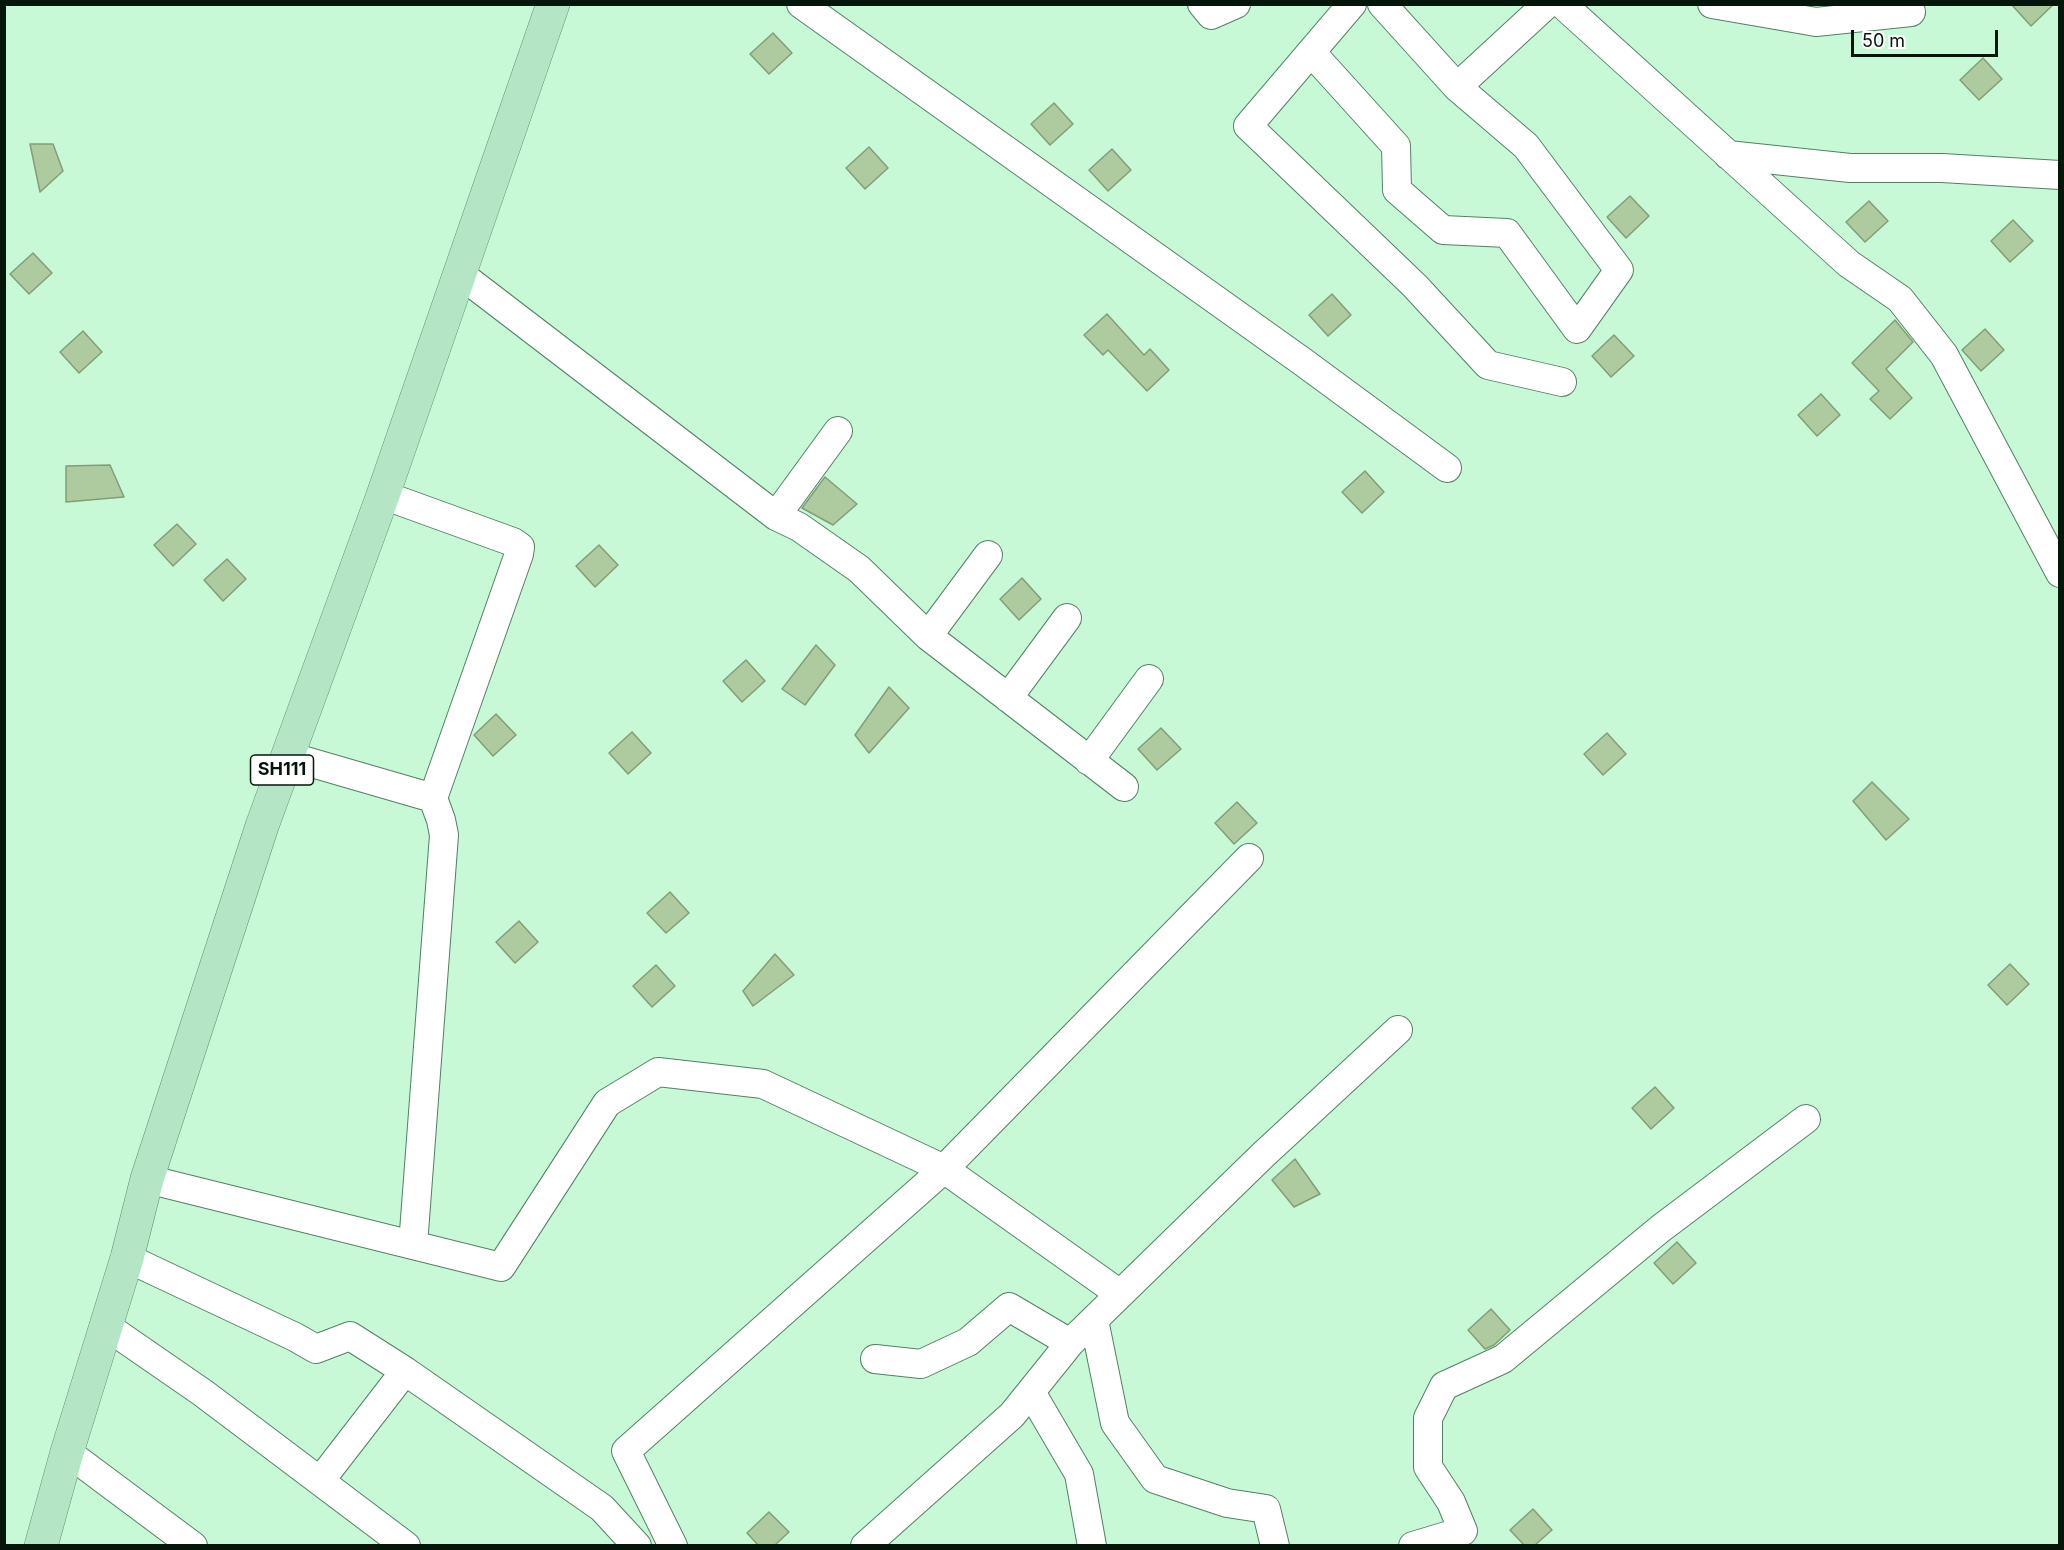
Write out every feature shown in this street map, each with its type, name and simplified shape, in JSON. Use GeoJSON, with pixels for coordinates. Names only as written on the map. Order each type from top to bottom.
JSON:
{"type":"FeatureCollection","features":[{"type":"Feature","properties":{"kind":"main road","name":"SH111"},"geometry":{"type":"LineString","coordinates":[[41,1545],[127,1258],[147,1179],[262,826],[383,495],[553,4]]}},
{"type":"Feature","properties":{"kind":"street"},"geometry":{"type":"LineString","coordinates":[[801,4],[1294,355],[1447,468]]}},
{"type":"Feature","properties":{"kind":"street"},"geometry":{"type":"LineString","coordinates":[[1202,4],[1211,15],[1236,4]]}},
{"type":"Feature","properties":{"kind":"street"},"geometry":{"type":"LineString","coordinates":[[1352,4],[1248,126],[1415,286],[1488,365],[1562,382]]}},
{"type":"Feature","properties":{"kind":"street"},"geometry":{"type":"LineString","coordinates":[[1311,52],[1396,146],[1397,190],[1443,230],[1506,233],[1577,329],[1619,270],[1526,146],[1457,87],[1382,4]]}},
{"type":"Feature","properties":{"kind":"street"},"geometry":{"type":"LineString","coordinates":[[1457,87],[1547,4]]}},
{"type":"Feature","properties":{"kind":"street"},"geometry":{"type":"LineString","coordinates":[[1562,4],[1849,264],[1900,299],[1944,356],[2060,573]]}},
{"type":"Feature","properties":{"kind":"street"},"geometry":{"type":"LineString","coordinates":[[1712,4],[1766,9],[1816,22],[1911,12]]}},
{"type":"Feature","properties":{"kind":"street"},"geometry":{"type":"LineString","coordinates":[[1728,155],[1850,168],[1942,168],[2060,175]]}},
{"type":"Feature","properties":{"kind":"street"},"geometry":{"type":"LineString","coordinates":[[460,274],[776,516],[799,527],[859,569],[928,636],[1124,787]]}},
{"type":"Feature","properties":{"kind":"street"},"geometry":{"type":"LineString","coordinates":[[776,516],[838,431]]}},
{"type":"Feature","properties":{"kind":"street"},"geometry":{"type":"LineString","coordinates":[[383,495],[513,542],[520,547],[433,798],[444,835],[413,1245]]}},
{"type":"Feature","properties":{"kind":"street"},"geometry":{"type":"LineString","coordinates":[[928,636],[988,555]]}},
{"type":"Feature","properties":{"kind":"street"},"geometry":{"type":"LineString","coordinates":[[1008,698],[1067,618]]}},
{"type":"Feature","properties":{"kind":"street"},"geometry":{"type":"LineString","coordinates":[[1089,761],[1149,679]]}},
{"type":"Feature","properties":{"kind":"street"},"geometry":{"type":"LineString","coordinates":[[288,756],[433,798]]}},
{"type":"Feature","properties":{"kind":"street"},"geometry":{"type":"LineString","coordinates":[[673,1545],[626,1451],[944,1169],[1249,858]]}},
{"type":"Feature","properties":{"kind":"street"},"geometry":{"type":"LineString","coordinates":[[865,1545],[1012,1415],[1070,1344],[1120,1294],[1263,1155],[1398,1030]]}},
{"type":"Feature","properties":{"kind":"street"},"geometry":{"type":"LineString","coordinates":[[147,1179],[501,1266],[607,1104],[658,1071],[763,1084],[944,1169],[1120,1294]]}},
{"type":"Feature","properties":{"kind":"street"},"geometry":{"type":"LineString","coordinates":[[1413,1545],[1462,1531],[1451,1502],[1428,1467],[1428,1418],[1444,1386],[1503,1359],[1660,1229],[1806,1119]]}},
{"type":"Feature","properties":{"kind":"street"},"geometry":{"type":"LineString","coordinates":[[127,1258],[296,1337],[316,1349],[350,1336],[405,1371],[602,1508],[637,1545]]}},
{"type":"Feature","properties":{"kind":"street"},"geometry":{"type":"LineString","coordinates":[[875,1359],[921,1364],[968,1342],[1009,1306],[1070,1344]]}},
{"type":"Feature","properties":{"kind":"street"},"geometry":{"type":"LineString","coordinates":[[1094,1320],[1115,1424],[1155,1479],[1227,1503],[1266,1509],[1275,1545]]}},
{"type":"Feature","properties":{"kind":"street"},"geometry":{"type":"LineString","coordinates":[[106,1326],[203,1393],[406,1545]]}},
{"type":"Feature","properties":{"kind":"street"},"geometry":{"type":"LineString","coordinates":[[320,1481],[405,1371]]}},
{"type":"Feature","properties":{"kind":"street"},"geometry":{"type":"LineString","coordinates":[[1031,1392],[1079,1474],[1092,1545]]}},
{"type":"Feature","properties":{"kind":"street"},"geometry":{"type":"LineString","coordinates":[[67,1452],[193,1545]]}},
{"type":"Feature","properties":{"kind":"building"},"geometry":{"type":"Polygon","coordinates":[[[2011,4],[2054,4],[2031,26],[2011,4]]]}},
{"type":"Feature","properties":{"kind":"building"},"geometry":{"type":"Polygon","coordinates":[[[773,33],[792,53],[769,74],[750,54],[773,33]]]}},
{"type":"Feature","properties":{"kind":"building"},"geometry":{"type":"Polygon","coordinates":[[[1983,58],[2002,79],[1979,100],[1960,80],[1983,58]]]}},
{"type":"Feature","properties":{"kind":"building"},"geometry":{"type":"Polygon","coordinates":[[[1054,103],[1073,124],[1050,145],[1031,124],[1054,103]]]}},
{"type":"Feature","properties":{"kind":"building"},"geometry":{"type":"Polygon","coordinates":[[[30,144],[53,144],[63,171],[40,192],[30,144]]]}},
{"type":"Feature","properties":{"kind":"building"},"geometry":{"type":"Polygon","coordinates":[[[869,147],[888,168],[865,189],[846,168],[869,147]]]}},
{"type":"Feature","properties":{"kind":"building"},"geometry":{"type":"Polygon","coordinates":[[[1112,149],[1131,170],[1108,191],[1089,170],[1112,149]]]}},
{"type":"Feature","properties":{"kind":"building"},"geometry":{"type":"Polygon","coordinates":[[[1630,196],[1649,216],[1626,238],[1607,217],[1630,196]]]}},
{"type":"Feature","properties":{"kind":"building"},"geometry":{"type":"Polygon","coordinates":[[[1869,201],[1888,221],[1865,242],[1846,222],[1869,201]]]}},
{"type":"Feature","properties":{"kind":"building"},"geometry":{"type":"Polygon","coordinates":[[[2013,220],[2033,241],[2010,262],[1991,241],[2013,220]]]}},
{"type":"Feature","properties":{"kind":"building"},"geometry":{"type":"Polygon","coordinates":[[[33,253],[52,273],[29,294],[10,274],[33,253]]]}},
{"type":"Feature","properties":{"kind":"building"},"geometry":{"type":"Polygon","coordinates":[[[1332,294],[1351,315],[1328,336],[1309,315],[1332,294]]]}},
{"type":"Feature","properties":{"kind":"building"},"geometry":{"type":"Polygon","coordinates":[[[1107,314],[1144,355],[1150,349],[1169,370],[1147,391],[1108,350],[1103,355],[1084,335],[1107,314]]]}},
{"type":"Feature","properties":{"kind":"building"},"geometry":{"type":"Polygon","coordinates":[[[1895,320],[1913,342],[1886,369],[1912,398],[1890,419],[1870,399],[1879,391],[1852,363],[1895,320]]]}},
{"type":"Feature","properties":{"kind":"building"},"geometry":{"type":"Polygon","coordinates":[[[1985,329],[2004,350],[1981,371],[1962,350],[1985,329]]]}},
{"type":"Feature","properties":{"kind":"building"},"geometry":{"type":"Polygon","coordinates":[[[83,331],[102,352],[79,373],[60,352],[83,331]]]}},
{"type":"Feature","properties":{"kind":"building"},"geometry":{"type":"Polygon","coordinates":[[[1614,335],[1634,356],[1611,377],[1592,356],[1614,335]]]}},
{"type":"Feature","properties":{"kind":"building"},"geometry":{"type":"Polygon","coordinates":[[[1821,394],[1840,415],[1817,436],[1798,415],[1821,394]]]}},
{"type":"Feature","properties":{"kind":"building"},"geometry":{"type":"Polygon","coordinates":[[[110,465],[124,497],[66,502],[66,466],[110,465]]]}},
{"type":"Feature","properties":{"kind":"building"},"geometry":{"type":"Polygon","coordinates":[[[1365,471],[1384,492],[1362,513],[1342,492],[1365,471]]]}},
{"type":"Feature","properties":{"kind":"building"},"geometry":{"type":"Polygon","coordinates":[[[825,477],[857,504],[833,525],[802,508],[825,477]]]}},
{"type":"Feature","properties":{"kind":"building"},"geometry":{"type":"Polygon","coordinates":[[[177,524],[196,544],[173,566],[154,545],[177,524]]]}},
{"type":"Feature","properties":{"kind":"building"},"geometry":{"type":"Polygon","coordinates":[[[599,545],[618,565],[595,587],[576,566],[599,545]]]}},
{"type":"Feature","properties":{"kind":"building"},"geometry":{"type":"Polygon","coordinates":[[[227,559],[246,579],[223,601],[204,580],[227,559]]]}},
{"type":"Feature","properties":{"kind":"building"},"geometry":{"type":"Polygon","coordinates":[[[1022,578],[1041,599],[1019,620],[1000,599],[1022,578]]]}},
{"type":"Feature","properties":{"kind":"building"},"geometry":{"type":"Polygon","coordinates":[[[816,645],[835,665],[805,705],[782,689],[816,645]]]}},
{"type":"Feature","properties":{"kind":"building"},"geometry":{"type":"Polygon","coordinates":[[[746,660],[765,681],[742,702],[723,681],[746,660]]]}},
{"type":"Feature","properties":{"kind":"building"},"geometry":{"type":"Polygon","coordinates":[[[889,687],[909,708],[869,753],[855,735],[889,687]]]}},
{"type":"Feature","properties":{"kind":"building"},"geometry":{"type":"Polygon","coordinates":[[[496,714],[516,735],[493,756],[474,735],[496,714]]]}},
{"type":"Feature","properties":{"kind":"building"},"geometry":{"type":"Polygon","coordinates":[[[1161,728],[1181,749],[1157,770],[1138,749],[1161,728]]]}},
{"type":"Feature","properties":{"kind":"building"},"geometry":{"type":"Polygon","coordinates":[[[632,732],[651,753],[628,774],[609,753],[632,732]]]}},
{"type":"Feature","properties":{"kind":"building"},"geometry":{"type":"Polygon","coordinates":[[[1607,733],[1626,754],[1603,775],[1584,754],[1607,733]]]}},
{"type":"Feature","properties":{"kind":"building"},"geometry":{"type":"Polygon","coordinates":[[[1872,782],[1909,819],[1886,840],[1853,801],[1872,782]]]}},
{"type":"Feature","properties":{"kind":"building"},"geometry":{"type":"Polygon","coordinates":[[[1237,802],[1257,823],[1234,844],[1215,823],[1237,802]]]}},
{"type":"Feature","properties":{"kind":"building"},"geometry":{"type":"Polygon","coordinates":[[[670,892],[689,913],[666,933],[647,913],[670,892]]]}},
{"type":"Feature","properties":{"kind":"building"},"geometry":{"type":"Polygon","coordinates":[[[519,921],[538,942],[515,963],[496,942],[519,921]]]}},
{"type":"Feature","properties":{"kind":"building"},"geometry":{"type":"Polygon","coordinates":[[[775,954],[794,975],[753,1006],[743,991],[775,954]]]}},
{"type":"Feature","properties":{"kind":"building"},"geometry":{"type":"Polygon","coordinates":[[[2010,964],[2029,984],[2007,1005],[1988,985],[2010,964]]]}},
{"type":"Feature","properties":{"kind":"building"},"geometry":{"type":"Polygon","coordinates":[[[656,965],[675,986],[652,1007],[633,986],[656,965]]]}},
{"type":"Feature","properties":{"kind":"building"},"geometry":{"type":"Polygon","coordinates":[[[1655,1087],[1674,1108],[1651,1129],[1632,1108],[1655,1087]]]}},
{"type":"Feature","properties":{"kind":"building"},"geometry":{"type":"Polygon","coordinates":[[[1295,1159],[1320,1194],[1294,1207],[1272,1180],[1295,1159]]]}},
{"type":"Feature","properties":{"kind":"building"},"geometry":{"type":"Polygon","coordinates":[[[1677,1242],[1696,1263],[1673,1284],[1654,1263],[1677,1242]]]}},
{"type":"Feature","properties":{"kind":"building"},"geometry":{"type":"Polygon","coordinates":[[[1491,1309],[1510,1330],[1494,1345],[1485,1349],[1468,1330],[1491,1309]]]}},
{"type":"Feature","properties":{"kind":"building"},"geometry":{"type":"Polygon","coordinates":[[[1533,1509],[1552,1530],[1535,1545],[1524,1545],[1510,1530],[1533,1509]]]}},
{"type":"Feature","properties":{"kind":"building"},"geometry":{"type":"Polygon","coordinates":[[[769,1512],[789,1532],[775,1545],[758,1545],[747,1533],[769,1512]]]}}]}
